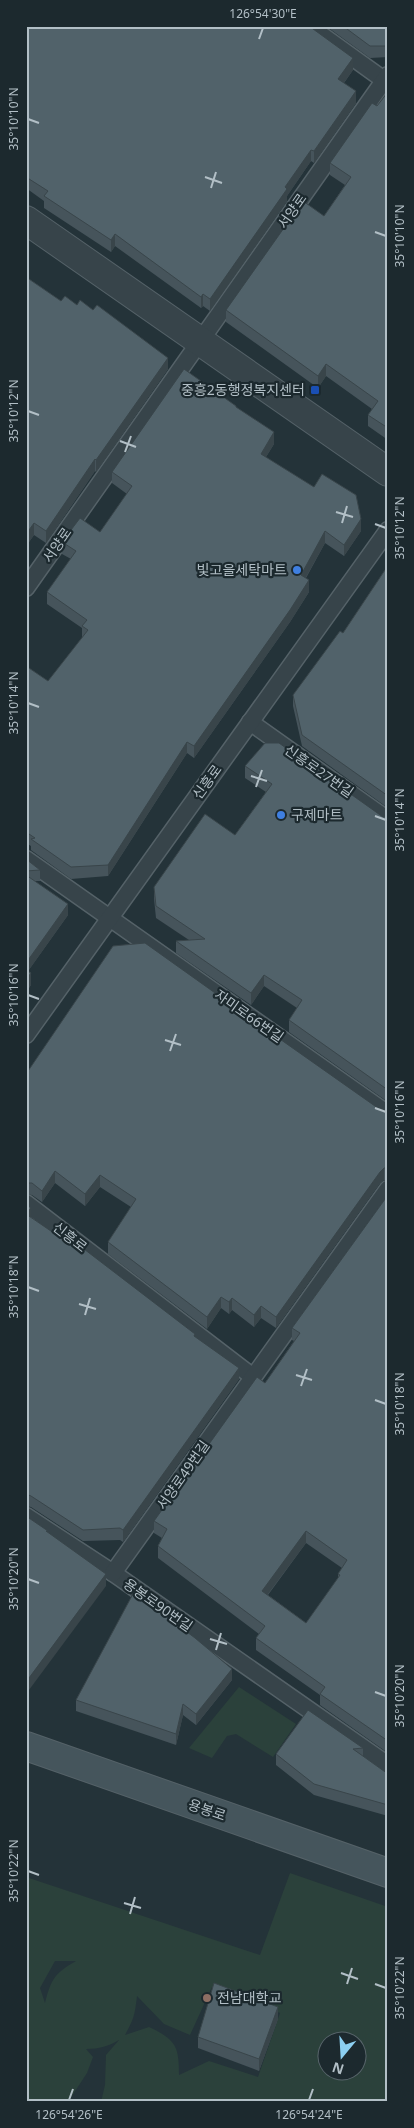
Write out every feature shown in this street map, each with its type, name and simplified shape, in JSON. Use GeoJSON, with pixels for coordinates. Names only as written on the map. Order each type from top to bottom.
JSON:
{"type":"FeatureCollection","features":[{"type":"Feature","properties":{"kind":"main road","name":"용봉로"},"geometry":{"type":"LineString","coordinates":[[26,1746],[388,1873]]}},
{"type":"Feature","properties":{"kind":"street"},"geometry":{"type":"LineString","coordinates":[[26,220],[388,472]]}},
{"type":"Feature","properties":{"kind":"lane"},"geometry":{"type":"LineString","coordinates":[[310,26],[386,78]]}},
{"type":"Feature","properties":{"kind":"lane","name":"서양로"},"geometry":{"type":"LineString","coordinates":[[29,578],[386,78]]}},
{"type":"Feature","properties":{"kind":"lane","name":"신흥로"},"geometry":{"type":"LineString","coordinates":[[26,1035],[388,530]]}},
{"type":"Feature","properties":{"kind":"lane","name":"신흥로27번길"},"geometry":{"type":"LineString","coordinates":[[250,722],[388,820]]}},
{"type":"Feature","properties":{"kind":"lane","name":"자미로66번길"},"geometry":{"type":"LineString","coordinates":[[26,859],[388,1114]]}},
{"type":"Feature","properties":{"kind":"lane","name":"서양로49번길"},"geometry":{"type":"LineString","coordinates":[[113,1573],[388,1189]]}},
{"type":"Feature","properties":{"kind":"lane","name":"신흥로"},"geometry":{"type":"LineString","coordinates":[[26,1203],[253,1377]]}},
{"type":"Feature","properties":{"kind":"lane","name":"용봉로90번길"},"geometry":{"type":"LineString","coordinates":[[26,1516],[113,1573],[388,1765]]}},
{"type":"Feature","properties":{"kind":"green space"},"geometry":{"type":"Polygon","coordinates":[[[239,1687],[296,1724],[273,1757],[236,1734],[227,1736],[212,1758],[189,1748],[239,1687]]]}},
{"type":"Feature","properties":{"kind":"green space","name":"전남대학교"},"geometry":{"type":"Polygon","coordinates":[[[290,1873],[388,1907],[388,2102],[101,2102],[105,2085],[106,2055],[119,2040],[104,2047],[86,2049],[93,2057],[87,2073],[68,2102],[26,2102],[26,1877],[260,1955],[290,1873]],[[55,1961],[40,1988],[45,2003],[52,1982],[63,1969],[76,1961],[55,1961]],[[212,1987],[190,2035],[164,2024],[137,1996],[134,2016],[125,2035],[149,2027],[165,2036],[177,2050],[179,2075],[209,2061],[258,2077],[280,2013],[212,1987]]]}},
{"type":"Feature","properties":{"kind":"building"},"geometry":{"type":"Polygon","coordinates":[[[26,26],[309,26],[353,58],[338,79],[356,91],[314,151],[311,150],[285,187],[287,189],[210,299],[203,294],[201,297],[115,234],[111,240],[44,196],[48,191],[26,177],[26,26]]]}},
{"type":"Feature","properties":{"kind":"building"},"geometry":{"type":"Polygon","coordinates":[[[343,26],[388,26],[388,46],[370,46],[343,26]]]}},
{"type":"Feature","properties":{"kind":"building"},"geometry":{"type":"Polygon","coordinates":[[[388,92],[388,428],[368,415],[378,401],[326,364],[318,376],[226,310],[303,201],[324,216],[351,177],[330,163],[372,103],[377,106],[388,92]]]}},
{"type":"Feature","properties":{"kind":"building"},"geometry":{"type":"Polygon","coordinates":[[[26,277],[61,301],[65,296],[77,305],[80,300],[93,310],[97,305],[168,358],[46,531],[34,523],[29,530],[26,528],[26,277]]]}},
{"type":"Feature","properties":{"kind":"building"},"geometry":{"type":"Polygon","coordinates":[[[184,369],[274,432],[261,454],[314,487],[322,474],[356,495],[361,519],[344,545],[325,531],[301,575],[309,580],[290,610],[194,746],[187,742],[108,865],[71,867],[31,839],[35,838],[26,832],[26,666],[48,681],[88,630],[82,626],[87,620],[47,592],[76,551],[62,542],[80,518],[100,532],[132,486],[112,472],[184,369]]]}},
{"type":"Feature","properties":{"kind":"building"},"geometry":{"type":"Polygon","coordinates":[[[388,563],[388,796],[302,735],[293,695],[340,631],[343,633],[388,563]]]}},
{"type":"Feature","properties":{"kind":"building"},"geometry":{"type":"Polygon","coordinates":[[[265,743],[279,743],[383,817],[388,817],[388,1090],[289,1020],[302,1000],[264,975],[251,993],[176,941],[205,939],[156,906],[154,887],[205,814],[235,835],[272,784],[245,766],[265,743]]]}},
{"type":"Feature","properties":{"kind":"building"},"geometry":{"type":"Polygon","coordinates":[[[26,859],[40,870],[26,871],[26,859]]]}},
{"type":"Feature","properties":{"kind":"building"},"geometry":{"type":"Polygon","coordinates":[[[26,875],[68,904],[26,963],[26,875]]]}},
{"type":"Feature","properties":{"kind":"building"},"geometry":{"type":"Polygon","coordinates":[[[145,943],[239,1010],[236,1014],[275,1040],[277,1037],[382,1111],[388,1112],[388,1168],[384,1168],[380,1172],[276,1317],[261,1306],[254,1315],[232,1298],[229,1302],[221,1297],[207,1317],[108,1242],[136,1199],[100,1175],[85,1194],[55,1171],[42,1191],[32,1183],[26,1183],[26,1074],[113,946],[145,943]]]}},
{"type":"Feature","properties":{"kind":"building"},"geometry":{"type":"Polygon","coordinates":[[[26,970],[31,973],[26,980],[26,970]]]}},
{"type":"Feature","properties":{"kind":"building"},"geometry":{"type":"Polygon","coordinates":[[[388,1195],[388,1741],[320,1694],[325,1687],[256,1638],[265,1626],[158,1546],[167,1529],[154,1521],[257,1377],[265,1383],[300,1333],[292,1328],[388,1195]],[[306,1531],[262,1591],[306,1623],[340,1575],[338,1574],[347,1560],[306,1531]]]}},
{"type":"Feature","properties":{"kind":"building"},"geometry":{"type":"Polygon","coordinates":[[[26,1204],[31,1208],[26,1214],[26,1204]]]}},
{"type":"Feature","properties":{"kind":"building"},"geometry":{"type":"Polygon","coordinates":[[[26,1214],[64,1240],[67,1236],[195,1334],[194,1336],[239,1368],[123,1530],[120,1528],[83,1530],[26,1494],[26,1214]]]}},
{"type":"Feature","properties":{"kind":"building"},"geometry":{"type":"Polygon","coordinates":[[[26,1516],[106,1574],[26,1682],[26,1516]]]}},
{"type":"Feature","properties":{"kind":"building"},"geometry":{"type":"Polygon","coordinates":[[[134,1592],[195,1638],[232,1669],[196,1714],[183,1704],[176,1734],[76,1700],[134,1592]]]}},
{"type":"Feature","properties":{"kind":"building"},"geometry":{"type":"Polygon","coordinates":[[[308,1710],[363,1748],[353,1749],[388,1774],[388,1805],[314,1784],[276,1754],[308,1710]]]}},
{"type":"Feature","properties":{"kind":"building"},"geometry":{"type":"Polygon","coordinates":[[[214,1983],[278,2007],[259,2059],[198,2037],[214,1983]]]}},
{"type":"Feature","properties":{"kind":"place","name":"중흥2동행정복지센터"},"geometry":{"type":"Point","coordinates":[315,390]}},
{"type":"Feature","properties":{"kind":"place","name":"빛고을세탁마트"},"geometry":{"type":"Point","coordinates":[297,570]}},
{"type":"Feature","properties":{"kind":"place","name":"구제마트"},"geometry":{"type":"Point","coordinates":[281,815]}},
{"type":"Feature","properties":{"kind":"place","name":"전남대학교"},"geometry":{"type":"Point","coordinates":[207,1998]}}]}
